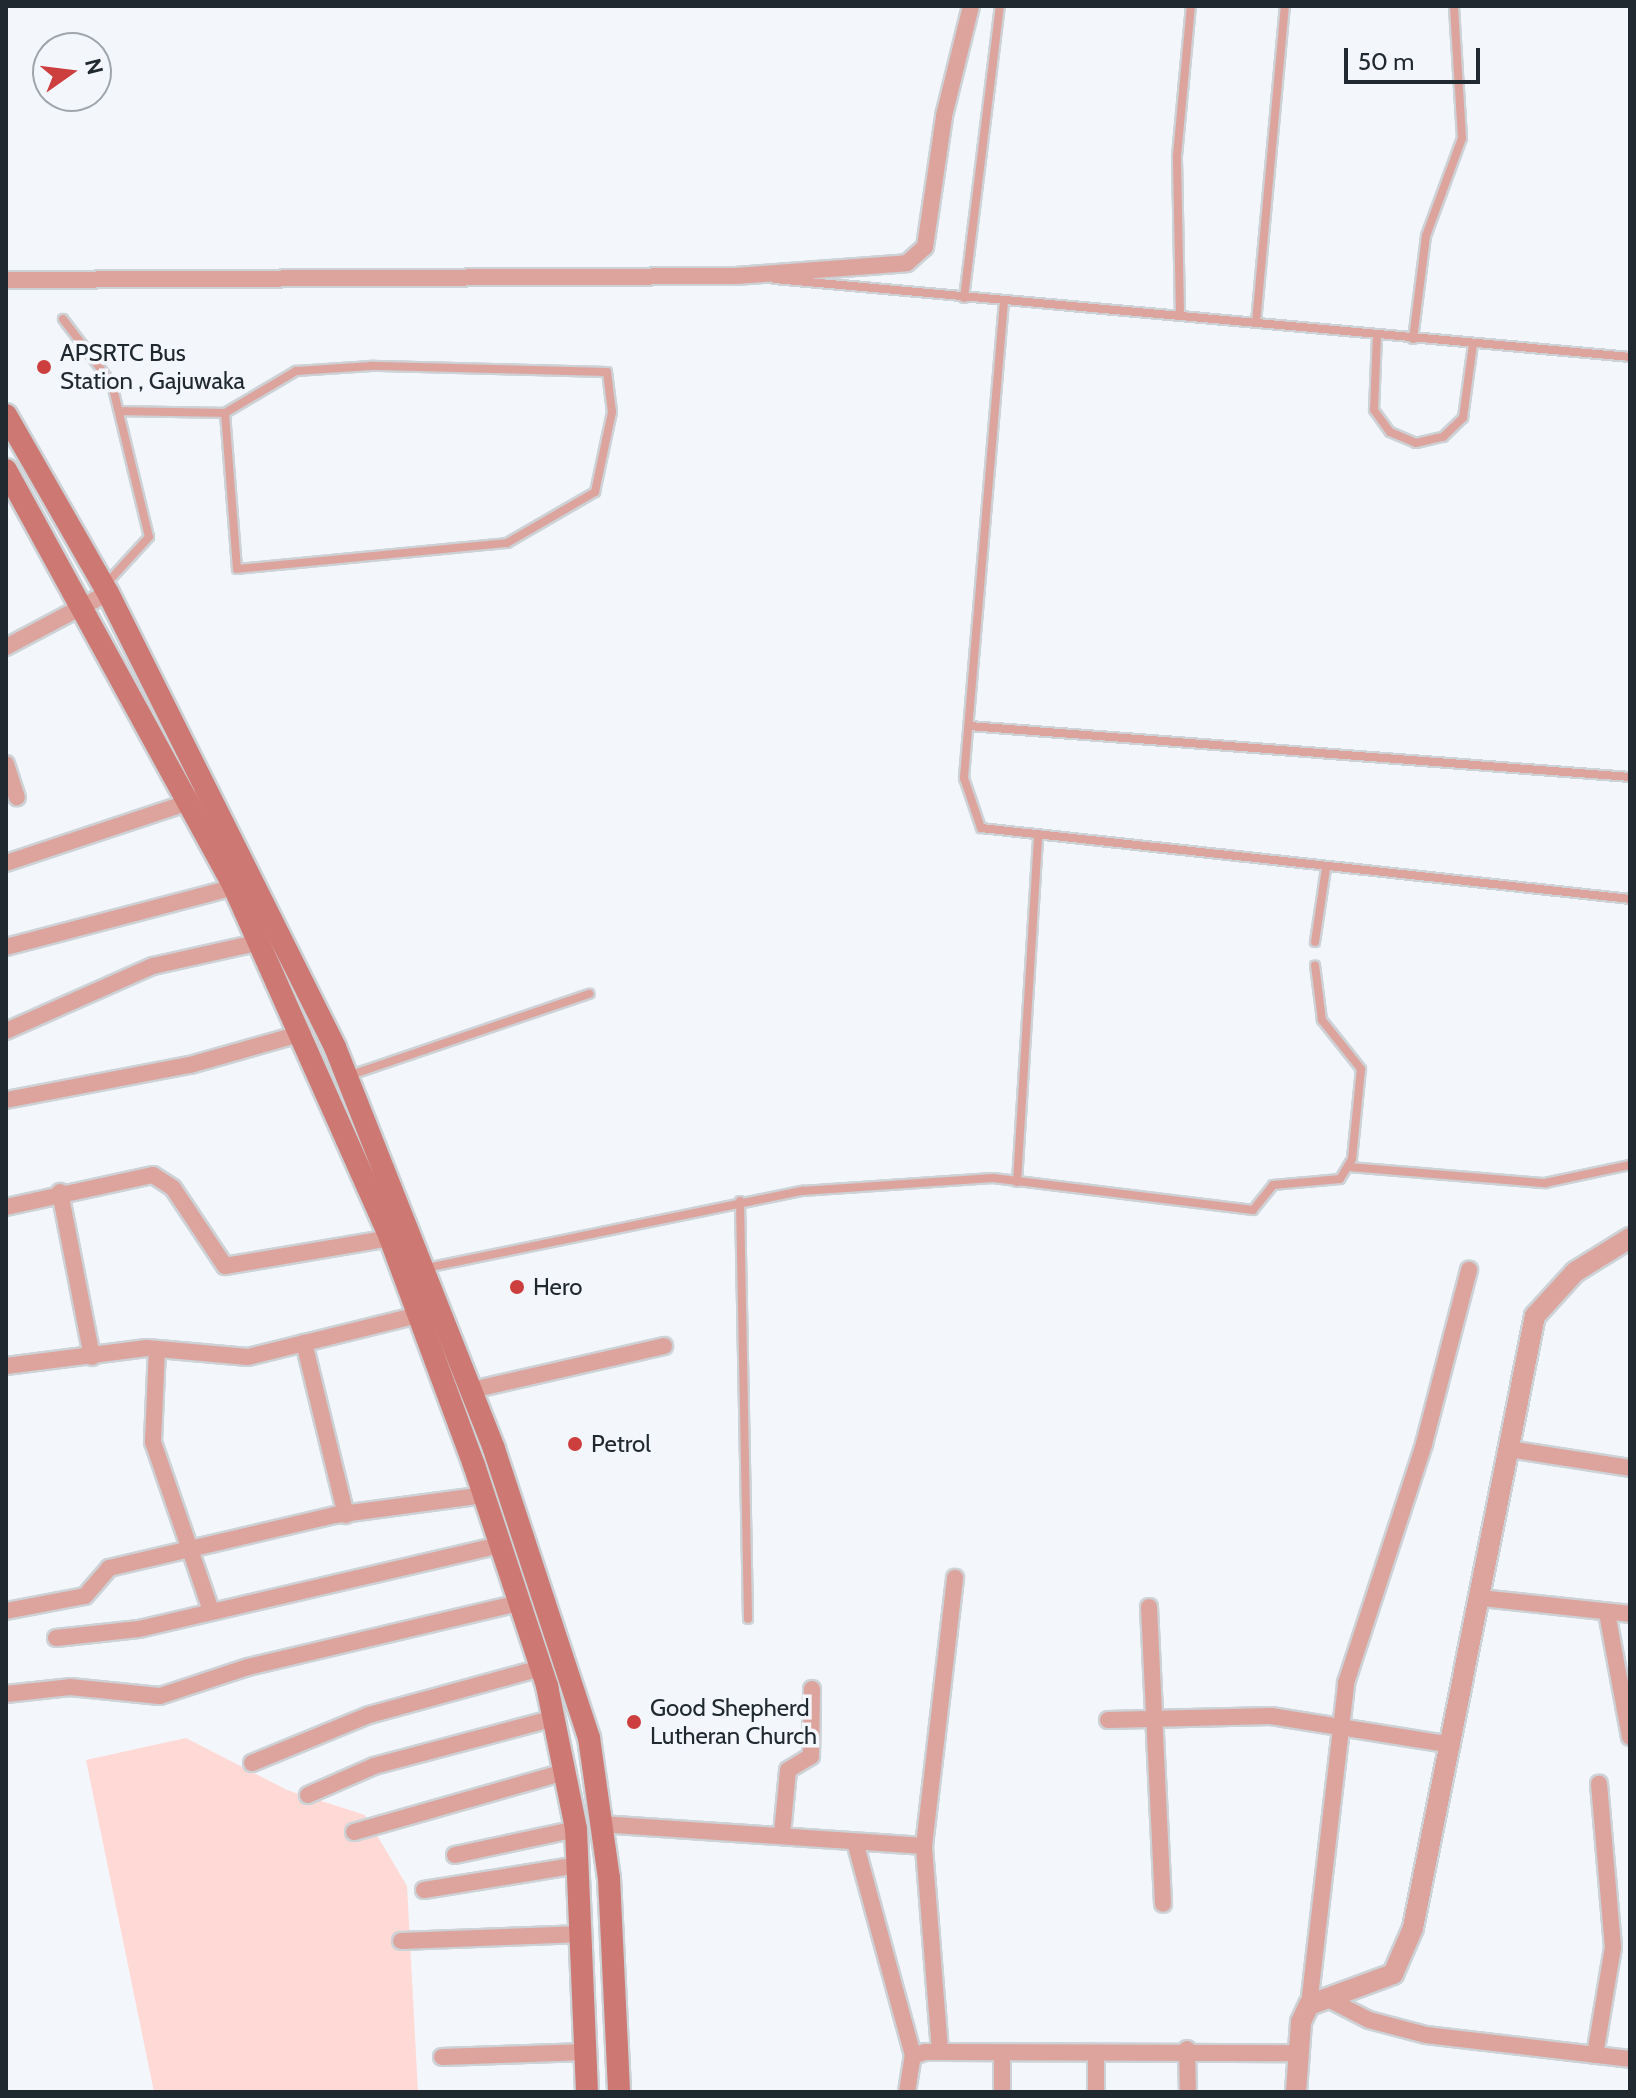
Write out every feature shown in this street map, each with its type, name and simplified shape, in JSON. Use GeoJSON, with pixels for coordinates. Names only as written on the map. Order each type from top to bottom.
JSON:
{"type":"FeatureCollection","features":[{"type":"Feature","properties":{"kind":"main road"},"geometry":{"type":"LineString","coordinates":[[6,415],[131,638],[234,887],[260,942],[348,1076],[472,1390],[524,1536],[589,1738],[601,1824],[619,2092]]}},
{"type":"Feature","properties":{"kind":"main road"},"geometry":{"type":"LineString","coordinates":[[6,470],[108,648],[200,799],[296,993],[303,1033],[390,1238],[484,1495],[541,1668],[576,1829],[587,2092]]}},
{"type":"Feature","properties":{"kind":"street"},"geometry":{"type":"LineString","coordinates":[[6,280],[750,273],[907,263],[923,252],[971,6]]}},
{"type":"Feature","properties":{"kind":"street"},"geometry":{"type":"LineString","coordinates":[[6,647],[104,585]]}},
{"type":"Feature","properties":{"kind":"street"},"geometry":{"type":"LineString","coordinates":[[108,648],[131,638]]}},
{"type":"Feature","properties":{"kind":"street"},"geometry":{"type":"LineString","coordinates":[[6,764],[17,797]]}},
{"type":"Feature","properties":{"kind":"street"},"geometry":{"type":"LineString","coordinates":[[6,863],[200,799]]}},
{"type":"Feature","properties":{"kind":"street"},"geometry":{"type":"LineString","coordinates":[[6,947],[234,887]]}},
{"type":"Feature","properties":{"kind":"street"},"geometry":{"type":"LineString","coordinates":[[6,1031],[153,966],[260,942]]}},
{"type":"Feature","properties":{"kind":"street"},"geometry":{"type":"LineString","coordinates":[[6,1100],[176,1068],[303,1033]]}},
{"type":"Feature","properties":{"kind":"street"},"geometry":{"type":"LineString","coordinates":[[6,1207],[140,1175],[166,1180],[225,1266],[390,1238]]}},
{"type":"Feature","properties":{"kind":"street"},"geometry":{"type":"LineString","coordinates":[[60,1192],[92,1357]]}},
{"type":"Feature","properties":{"kind":"street"},"geometry":{"type":"LineString","coordinates":[[1318,2002],[1393,1974],[1405,1952],[1452,1745],[1535,1316],[1575,1272],[1630,1238]]}},
{"type":"Feature","properties":{"kind":"street"},"geometry":{"type":"LineString","coordinates":[[1296,2092],[1298,2053],[1318,2002],[1343,1726],[1354,1651],[1424,1444],[1469,1270]]}},
{"type":"Feature","properties":{"kind":"street"},"geometry":{"type":"LineString","coordinates":[[6,1366],[157,1349],[248,1357],[418,1315],[440,1306]]}},
{"type":"Feature","properties":{"kind":"street"},"geometry":{"type":"LineString","coordinates":[[304,1343],[346,1515]]}},
{"type":"Feature","properties":{"kind":"street"},"geometry":{"type":"LineString","coordinates":[[472,1390],[664,1346]]}},
{"type":"Feature","properties":{"kind":"street"},"geometry":{"type":"LineString","coordinates":[[157,1349],[153,1442],[211,1610]]}},
{"type":"Feature","properties":{"kind":"street"},"geometry":{"type":"LineString","coordinates":[[1509,1449],[1630,1468]]}},
{"type":"Feature","properties":{"kind":"street"},"geometry":{"type":"LineString","coordinates":[[6,1611],[75,1599],[109,1568],[346,1515],[484,1495]]}},
{"type":"Feature","properties":{"kind":"street"},"geometry":{"type":"LineString","coordinates":[[56,1638],[139,1629],[211,1610],[349,1585],[524,1536]]}},
{"type":"Feature","properties":{"kind":"street"},"geometry":{"type":"LineString","coordinates":[[940,2051],[924,1846],[955,1578]]}},
{"type":"Feature","properties":{"kind":"street"},"geometry":{"type":"LineString","coordinates":[[1481,1598],[1630,1614]]}},
{"type":"Feature","properties":{"kind":"street"},"geometry":{"type":"LineString","coordinates":[[6,1694],[70,1687],[160,1696],[248,1667],[519,1603]]}},
{"type":"Feature","properties":{"kind":"street"},"geometry":{"type":"LineString","coordinates":[[1149,1607],[1163,1904]]}},
{"type":"Feature","properties":{"kind":"street"},"geometry":{"type":"LineString","coordinates":[[1607,1613],[1630,1737]]}},
{"type":"Feature","properties":{"kind":"street"},"geometry":{"type":"LineString","coordinates":[[252,1763],[369,1715],[541,1668]]}},
{"type":"Feature","properties":{"kind":"street"},"geometry":{"type":"LineString","coordinates":[[782,1834],[788,1770],[811,1756],[812,1689]]}},
{"type":"Feature","properties":{"kind":"street"},"geometry":{"type":"LineString","coordinates":[[1108,1720],[1271,1716],[1452,1745]]}},
{"type":"Feature","properties":{"kind":"street"},"geometry":{"type":"LineString","coordinates":[[308,1795],[382,1763],[554,1718]]}},
{"type":"Feature","properties":{"kind":"street"},"geometry":{"type":"LineString","coordinates":[[354,1832],[564,1772]]}},
{"type":"Feature","properties":{"kind":"street"},"geometry":{"type":"LineString","coordinates":[[1595,2055],[1613,1938],[1599,1784]]}},
{"type":"Feature","properties":{"kind":"street"},"geometry":{"type":"LineString","coordinates":[[601,1824],[924,1846]]}},
{"type":"Feature","properties":{"kind":"street"},"geometry":{"type":"LineString","coordinates":[[455,1855],[576,1829]]}},
{"type":"Feature","properties":{"kind":"street"},"geometry":{"type":"LineString","coordinates":[[855,1842],[913,2056],[907,2092]]}},
{"type":"Feature","properties":{"kind":"street"},"geometry":{"type":"LineString","coordinates":[[424,1890],[579,1865]]}},
{"type":"Feature","properties":{"kind":"street"},"geometry":{"type":"LineString","coordinates":[[401,1941],[582,1934]]}},
{"type":"Feature","properties":{"kind":"street"},"geometry":{"type":"LineString","coordinates":[[1318,2002],[1426,2035],[1630,2059]]}},
{"type":"Feature","properties":{"kind":"street"},"geometry":{"type":"LineString","coordinates":[[913,2056],[940,2051],[1002,2054],[1187,2049],[1298,2053]]}},
{"type":"Feature","properties":{"kind":"street"},"geometry":{"type":"LineString","coordinates":[[1187,2049],[1188,2092]]}},
{"type":"Feature","properties":{"kind":"street"},"geometry":{"type":"LineString","coordinates":[[442,2057],[585,2052]]}},
{"type":"Feature","properties":{"kind":"street"},"geometry":{"type":"LineString","coordinates":[[1096,2053],[1096,2092]]}},
{"type":"Feature","properties":{"kind":"street"},"geometry":{"type":"LineString","coordinates":[[1002,2054],[1002,2092]]}},
{"type":"Feature","properties":{"kind":"lane"},"geometry":{"type":"LineString","coordinates":[[964,298],[1000,6]]}},
{"type":"Feature","properties":{"kind":"lane"},"geometry":{"type":"LineString","coordinates":[[1180,315],[1177,156],[1191,6]]}},
{"type":"Feature","properties":{"kind":"lane"},"geometry":{"type":"LineString","coordinates":[[1256,323],[1285,6]]}},
{"type":"Feature","properties":{"kind":"lane"},"geometry":{"type":"LineString","coordinates":[[1413,339],[1426,236],[1462,138],[1454,6]]}},
{"type":"Feature","properties":{"kind":"lane"},"geometry":{"type":"LineString","coordinates":[[750,273],[816,288],[1180,315],[1377,336],[1630,357]]}},
{"type":"Feature","properties":{"kind":"lane"},"geometry":{"type":"LineString","coordinates":[[1004,301],[964,778],[975,821],[992,835],[1630,899]]}},
{"type":"Feature","properties":{"kind":"lane"},"geometry":{"type":"LineString","coordinates":[[63,319],[112,384],[149,537],[104,585]]}},
{"type":"Feature","properties":{"kind":"lane"},"geometry":{"type":"LineString","coordinates":[[1377,336],[1374,410],[1390,432],[1416,443],[1443,437],[1463,418],[1473,344]]}},
{"type":"Feature","properties":{"kind":"lane"},"geometry":{"type":"LineString","coordinates":[[119,411],[225,413],[296,371],[371,366],[607,372],[612,412],[595,492],[507,543],[237,569],[225,413]]}},
{"type":"Feature","properties":{"kind":"lane"},"geometry":{"type":"LineString","coordinates":[[969,726],[1630,777]]}},
{"type":"Feature","properties":{"kind":"lane"},"geometry":{"type":"LineString","coordinates":[[1017,1182],[1038,839]]}},
{"type":"Feature","properties":{"kind":"lane"},"geometry":{"type":"LineString","coordinates":[[1315,942],[1326,868]]}},
{"type":"Feature","properties":{"kind":"lane"},"geometry":{"type":"LineString","coordinates":[[1315,965],[1322,1020],[1361,1069],[1349,1167]]}},
{"type":"Feature","properties":{"kind":"lane"},"geometry":{"type":"LineString","coordinates":[[348,1076],[589,994]]}},
{"type":"Feature","properties":{"kind":"lane"},"geometry":{"type":"LineString","coordinates":[[426,1268],[740,1201],[802,1191],[1017,1182],[1241,1212],[1253,1210],[1273,1185],[1330,1182],[1349,1167],[1545,1183],[1630,1165]]}},
{"type":"Feature","properties":{"kind":"lane"},"geometry":{"type":"LineString","coordinates":[[740,1201],[748,1619]]}},
{"type":"Feature","properties":{"kind":"shaded area"},"geometry":{"type":"Polygon","coordinates":[[[186,1738],[287,1790],[365,1815],[407,1886],[418,2092],[154,2092],[86,1760],[186,1738]]]}},
{"type":"Feature","properties":{"kind":"place","name":"APSRTC Bus Station , Gajuwaka"},"geometry":{"type":"Point","coordinates":[44,367]}},
{"type":"Feature","properties":{"kind":"place","name":"Hero"},"geometry":{"type":"Point","coordinates":[517,1287]}},
{"type":"Feature","properties":{"kind":"place","name":"Petrol"},"geometry":{"type":"Point","coordinates":[575,1444]}},
{"type":"Feature","properties":{"kind":"place","name":"Good Shepherd Lutheran Church"},"geometry":{"type":"Point","coordinates":[634,1722]}}]}
